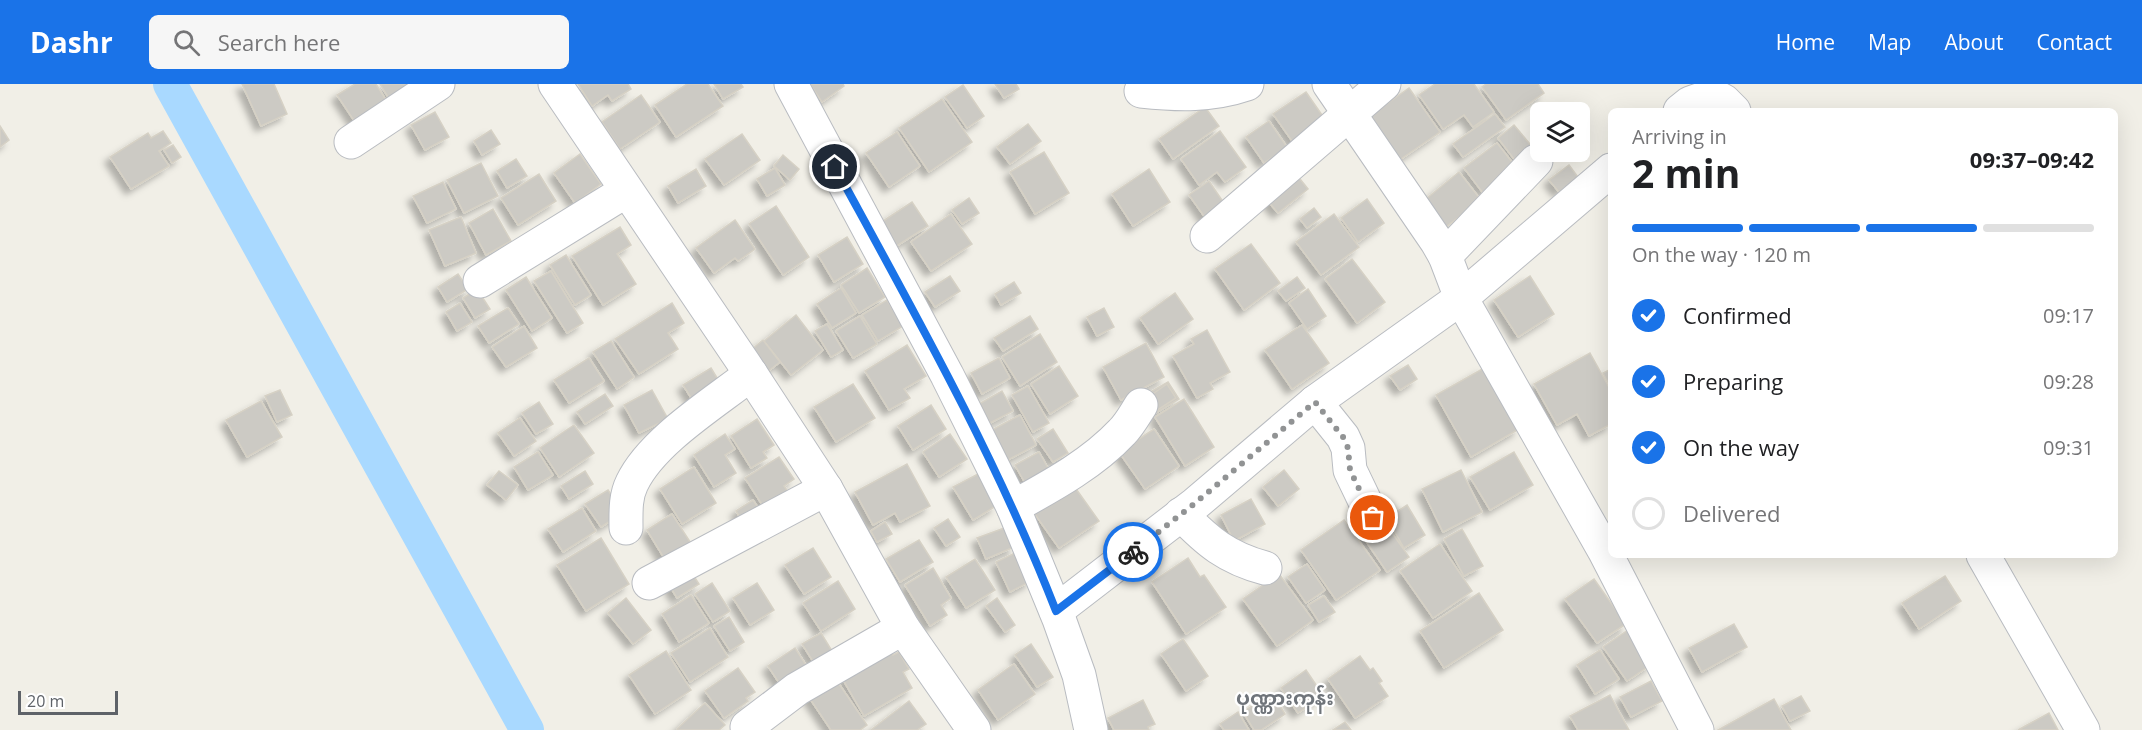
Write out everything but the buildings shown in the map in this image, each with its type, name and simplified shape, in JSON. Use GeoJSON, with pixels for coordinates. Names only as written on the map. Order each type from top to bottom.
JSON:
{"type":"FeatureCollection","features":[{"type":"Feature","properties":{"kind":"street"},"geometry":{"type":"LineString","coordinates":[[351,142],[438,84]]}},
{"type":"Feature","properties":{"kind":"street"},"geometry":{"type":"LineString","coordinates":[[555,84],[826,489],[903,628],[974,730]]}},
{"type":"Feature","properties":{"kind":"street"},"geometry":{"type":"LineString","coordinates":[[790,84],[947,375],[1013,507],[1056,611],[1079,675],[1091,730]]}},
{"type":"Feature","properties":{"kind":"street"},"geometry":{"type":"LineString","coordinates":[[1141,91],[1198,94],[1225,91],[1247,84]]}},
{"type":"Feature","properties":{"kind":"street"},"geometry":{"type":"LineString","coordinates":[[1329,84],[1445,255],[1461,298],[1608,558]]}},
{"type":"Feature","properties":{"kind":"street"},"geometry":{"type":"LineString","coordinates":[[1207,236],[1384,84]]}},
{"type":"Feature","properties":{"kind":"street"},"geometry":{"type":"LineString","coordinates":[[1684,108],[1690,103],[1713,95],[1731,108]]}},
{"type":"Feature","properties":{"kind":"street"},"geometry":{"type":"LineString","coordinates":[[1445,255],[1535,162]]}},
{"type":"Feature","properties":{"kind":"street"},"geometry":{"type":"LineString","coordinates":[[1056,611],[1181,514],[1315,402],[1461,298],[1608,173]]}},
{"type":"Feature","properties":{"kind":"street"},"geometry":{"type":"LineString","coordinates":[[480,281],[627,191]]}},
{"type":"Feature","properties":{"kind":"street"},"geometry":{"type":"LineString","coordinates":[[626,528],[626,504],[631,484],[640,469],[654,452],[676,432],[751,375]]}},
{"type":"Feature","properties":{"kind":"street"},"geometry":{"type":"LineString","coordinates":[[1315,402],[1343,437],[1348,448],[1350,470],[1373,518]]}},
{"type":"Feature","properties":{"kind":"street"},"geometry":{"type":"LineString","coordinates":[[1013,507],[1058,482],[1100,452],[1124,431],[1141,405]]}},
{"type":"Feature","properties":{"kind":"street"},"geometry":{"type":"LineString","coordinates":[[649,583],[826,489]]}},
{"type":"Feature","properties":{"kind":"street"},"geometry":{"type":"LineString","coordinates":[[1181,514],[1204,538],[1226,553],[1244,562],[1265,568]]}},
{"type":"Feature","properties":{"kind":"street"},"geometry":{"type":"LineString","coordinates":[[1608,558],[1697,730]]}},
{"type":"Feature","properties":{"kind":"street"},"geometry":{"type":"LineString","coordinates":[[1985,558],[2083,730]]}},
{"type":"Feature","properties":{"kind":"street"},"geometry":{"type":"LineString","coordinates":[[747,727],[797,689],[903,628]]}},
{"type":"Feature","properties":{"kind":"waterway"},"geometry":{"type":"LineString","coordinates":[[170,84],[527,730]]}},
{"type":"Feature","properties":{"kind":"way so far"},"geometry":{"type":"LineString","coordinates":[[1133,552],[1315,402],[1343,437],[1348,448],[1350,470],[1373,518]]}},
{"type":"Feature","properties":{"kind":"district","name":"ပုဏ္ဏားကုန်း"},"geometry":{"type":"Point","coordinates":[1285,698]}},
{"type":"Feature","properties":{"kind":"route"},"geometry":{"type":"LineString","coordinates":[[835,167],[947,375],[993,466],[1029,542],[1056,611],[1133,552]]}}]}
